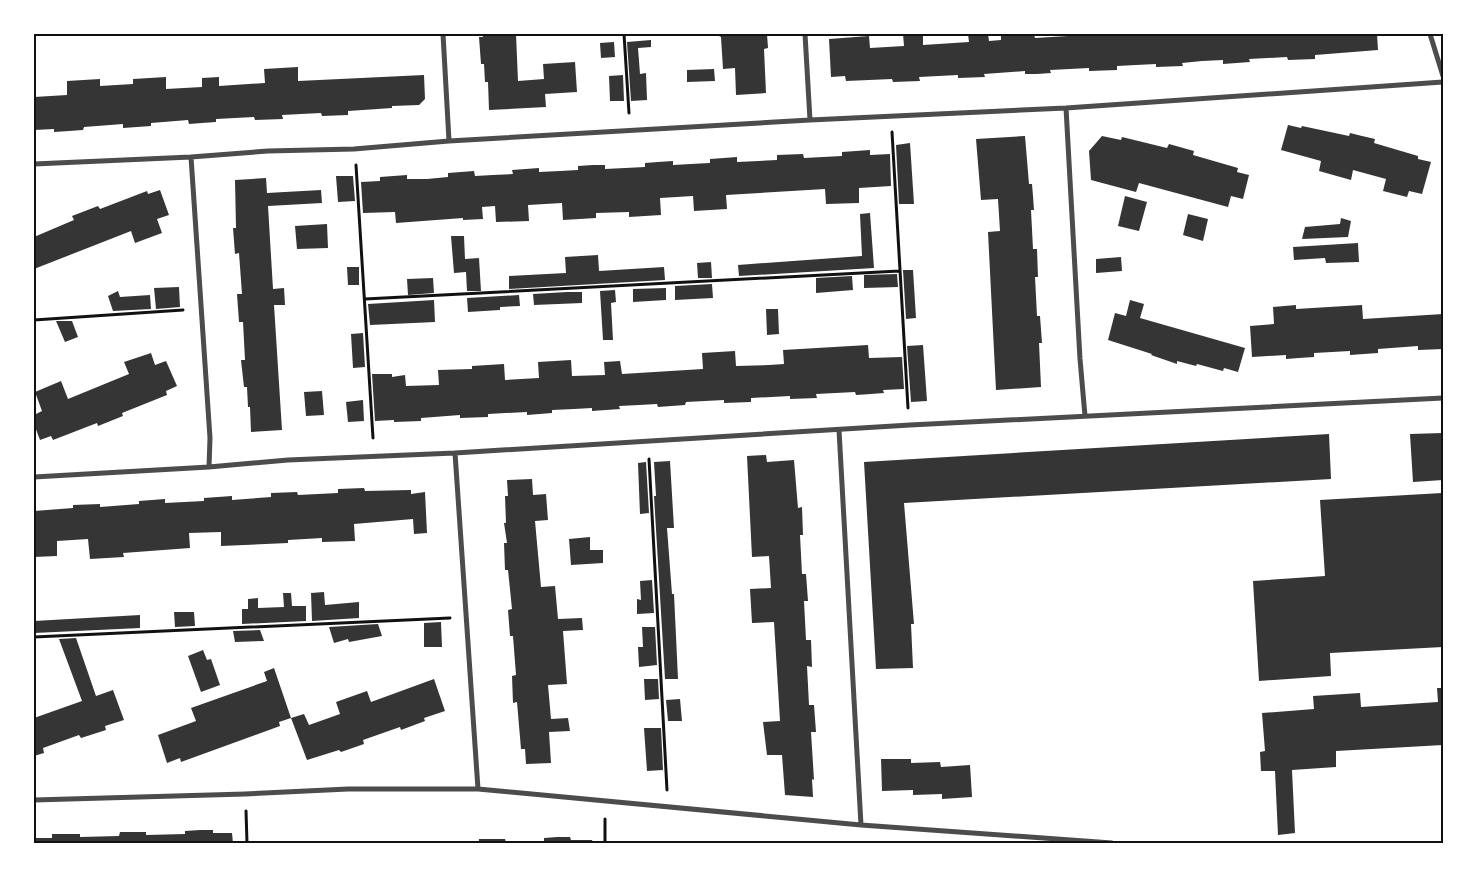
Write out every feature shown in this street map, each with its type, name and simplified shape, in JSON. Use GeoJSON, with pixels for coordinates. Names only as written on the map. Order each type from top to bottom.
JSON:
{"type":"FeatureCollection","features":[{"type":"Feature","properties":{"kind":"street"},"geometry":{"type":"LineString","coordinates":[[443,34],[449,142]]}},
{"type":"Feature","properties":{"kind":"street"},"geometry":{"type":"LineString","coordinates":[[804,34],[810,120]]}},
{"type":"Feature","properties":{"kind":"street"},"geometry":{"type":"LineString","coordinates":[[1430,34],[1443,76]]}},
{"type":"Feature","properties":{"kind":"street"},"geometry":{"type":"LineString","coordinates":[[34,164],[191,157],[268,151],[354,149],[810,120],[1066,108],[1443,82]]}},
{"type":"Feature","properties":{"kind":"street"},"geometry":{"type":"LineString","coordinates":[[1066,108],[1085,416]]}},
{"type":"Feature","properties":{"kind":"street"},"geometry":{"type":"LineString","coordinates":[[191,157],[210,438],[209,467]]}},
{"type":"Feature","properties":{"kind":"street"},"geometry":{"type":"LineString","coordinates":[[34,477],[209,467],[288,460],[455,453],[910,425],[1443,398]]}},
{"type":"Feature","properties":{"kind":"street"},"geometry":{"type":"LineString","coordinates":[[839,430],[860,825]]}},
{"type":"Feature","properties":{"kind":"street"},"geometry":{"type":"LineString","coordinates":[[455,453],[478,788]]}},
{"type":"Feature","properties":{"kind":"street"},"geometry":{"type":"LineString","coordinates":[[34,800],[348,789],[478,788],[860,825],[1112,843]]}},
{"type":"Feature","properties":{"kind":"path"},"geometry":{"type":"LineString","coordinates":[[624,34],[628,102]]}},
{"type":"Feature","properties":{"kind":"path"},"geometry":{"type":"LineString","coordinates":[[890,117],[907,407],[910,425]]}},
{"type":"Feature","properties":{"kind":"path"},"geometry":{"type":"LineString","coordinates":[[356,168],[372,432]]}},
{"type":"Feature","properties":{"kind":"path"},"geometry":{"type":"LineString","coordinates":[[365,299],[900,271]]}},
{"type":"Feature","properties":{"kind":"path"},"geometry":{"type":"LineString","coordinates":[[34,320],[201,308]]}},
{"type":"Feature","properties":{"kind":"path"},"geometry":{"type":"LineString","coordinates":[[648,441],[668,785],[666,807]]}},
{"type":"Feature","properties":{"kind":"path"},"geometry":{"type":"LineString","coordinates":[[34,637],[467,616]]}},
{"type":"Feature","properties":{"kind":"path"},"geometry":{"type":"LineString","coordinates":[[245,794],[247,843]]}},
{"type":"Feature","properties":{"kind":"path"},"geometry":{"type":"LineString","coordinates":[[604,824],[605,843]]}},
{"type":"Feature","properties":{"kind":"building"},"geometry":{"type":"Polygon","coordinates":[[[482,34],[516,34],[518,81],[544,79],[543,64],[575,62],[577,92],[545,94],[546,107],[489,110],[488,82],[485,82],[484,64],[481,64],[479,37],[483,37],[482,34]]]}},
{"type":"Feature","properties":{"kind":"building"},"geometry":{"type":"Polygon","coordinates":[[[719,34],[767,34],[768,48],[764,49],[766,93],[736,95],[735,68],[723,69],[721,37],[719,34]]]}},
{"type":"Feature","properties":{"kind":"building"},"geometry":{"type":"Polygon","coordinates":[[[903,34],[923,34],[923,45],[969,42],[968,34],[988,34],[989,41],[1001,40],[1001,34],[1034,34],[1035,38],[1101,34],[1377,34],[1378,50],[1315,55],[1315,59],[1288,60],[1287,57],[1249,59],[1250,62],[1223,64],[1223,60],[1202,61],[1182,63],[1183,66],[1156,67],[1156,64],[1117,66],[1117,70],[1089,71],[1089,68],[1050,70],[1051,73],[1037,74],[1025,74],[1025,71],[984,74],[985,77],[958,78],[958,75],[919,77],[920,81],[893,82],[892,79],[846,81],[845,76],[831,77],[829,39],[869,36],[870,48],[904,46],[903,34]]]}},
{"type":"Feature","properties":{"kind":"building"},"geometry":{"type":"Polygon","coordinates":[[[651,40],[651,47],[638,48],[640,74],[646,73],[647,100],[631,101],[627,42],[651,40]]]}},
{"type":"Feature","properties":{"kind":"building"},"geometry":{"type":"Polygon","coordinates":[[[614,42],[615,57],[601,58],[600,43],[614,42]]]}},
{"type":"Feature","properties":{"kind":"building"},"geometry":{"type":"Polygon","coordinates":[[[298,67],[298,81],[424,75],[425,99],[419,105],[348,111],[348,115],[322,116],[321,113],[282,115],[283,119],[255,120],[254,117],[216,119],[216,122],[189,124],[188,120],[151,123],[151,126],[123,128],[123,124],[84,127],[83,130],[69,131],[54,132],[54,129],[34,130],[34,97],[67,95],[67,81],[100,79],[100,86],[133,84],[133,79],[166,77],[166,89],[202,87],[202,78],[219,77],[219,86],[265,83],[264,69],[298,67]]]}},
{"type":"Feature","properties":{"kind":"building"},"geometry":{"type":"Polygon","coordinates":[[[714,69],[715,81],[687,82],[687,70],[714,69]]]}},
{"type":"Feature","properties":{"kind":"building"},"geometry":{"type":"Polygon","coordinates":[[[623,75],[624,101],[610,101],[609,76],[623,75]]]}},
{"type":"Feature","properties":{"kind":"building"},"geometry":{"type":"Polygon","coordinates":[[[1288,125],[1301,128],[1302,126],[1349,136],[1350,133],[1375,139],[1374,143],[1418,156],[1418,159],[1431,162],[1422,194],[1409,191],[1407,197],[1383,191],[1386,179],[1353,170],[1351,180],[1319,171],[1321,161],[1281,150],[1288,125]]]}},
{"type":"Feature","properties":{"kind":"building"},"geometry":{"type":"Polygon","coordinates":[[[1025,136],[1029,184],[1032,184],[1034,210],[1031,210],[1033,249],[1037,249],[1038,277],[1035,277],[1037,316],[1040,316],[1042,343],[1039,343],[1041,387],[996,390],[988,232],[1000,231],[998,199],[981,200],[976,139],[1025,136]]]}},
{"type":"Feature","properties":{"kind":"building"},"geometry":{"type":"Polygon","coordinates":[[[1102,136],[1121,140],[1122,137],[1167,148],[1169,144],[1194,151],[1193,155],[1238,168],[1237,172],[1249,175],[1243,199],[1231,196],[1228,207],[1139,183],[1136,192],[1091,180],[1089,151],[1102,136]]]}},
{"type":"Feature","properties":{"kind":"building"},"geometry":{"type":"Polygon","coordinates":[[[910,143],[914,204],[899,204],[896,145],[910,143]]]}},
{"type":"Feature","properties":{"kind":"building"},"geometry":{"type":"Polygon","coordinates":[[[870,150],[870,155],[890,154],[891,186],[859,188],[859,203],[826,204],[825,189],[726,195],[727,209],[694,211],[693,196],[660,198],[661,215],[629,217],[629,212],[596,213],[596,218],[563,220],[562,203],[528,205],[529,221],[496,222],[495,206],[482,207],[483,219],[463,220],[463,218],[396,223],[395,212],[363,213],[361,182],[380,181],[380,177],[407,175],[407,179],[427,179],[448,177],[448,173],[474,171],[475,176],[513,174],[512,170],[539,168],[539,172],[578,170],[578,166],[593,165],[605,165],[605,169],[645,167],[645,163],[673,161],[673,165],[710,163],[710,159],[737,157],[737,162],[777,160],[777,155],[803,154],[804,158],[842,156],[842,152],[870,150]]]}},
{"type":"Feature","properties":{"kind":"building"},"geometry":{"type":"Polygon","coordinates":[[[336,176],[353,176],[355,201],[338,202],[336,176]]]}},
{"type":"Feature","properties":{"kind":"building"},"geometry":{"type":"Polygon","coordinates":[[[266,178],[267,193],[321,190],[322,203],[268,206],[273,289],[284,288],[285,305],[274,305],[282,430],[251,432],[250,407],[248,407],[247,387],[244,387],[241,360],[245,360],[243,322],[239,322],[237,294],[242,294],[239,253],[235,254],[233,228],[236,228],[235,180],[266,178]]]}},
{"type":"Feature","properties":{"kind":"building"},"geometry":{"type":"Polygon","coordinates":[[[160,190],[169,215],[157,219],[162,233],[135,243],[131,231],[34,269],[34,237],[74,220],[72,216],[98,206],[100,209],[147,191],[148,194],[160,190]]]}},
{"type":"Feature","properties":{"kind":"building"},"geometry":{"type":"Polygon","coordinates":[[[1125,196],[1147,202],[1139,231],[1118,226],[1125,196]]]}},
{"type":"Feature","properties":{"kind":"building"},"geometry":{"type":"Polygon","coordinates":[[[870,213],[874,268],[739,276],[738,265],[862,256],[860,214],[870,213]]]}},
{"type":"Feature","properties":{"kind":"building"},"geometry":{"type":"Polygon","coordinates":[[[1188,214],[1208,219],[1203,241],[1183,235],[1188,214]]]}},
{"type":"Feature","properties":{"kind":"building"},"geometry":{"type":"Polygon","coordinates":[[[1341,218],[1351,221],[1348,237],[1302,239],[1305,227],[1340,224],[1341,218]]]}},
{"type":"Feature","properties":{"kind":"building"},"geometry":{"type":"Polygon","coordinates":[[[327,224],[328,248],[297,249],[295,226],[327,224]]]}},
{"type":"Feature","properties":{"kind":"building"},"geometry":{"type":"Polygon","coordinates":[[[451,236],[464,236],[465,259],[479,258],[481,291],[467,291],[466,272],[454,273],[451,236]]]}},
{"type":"Feature","properties":{"kind":"building"},"geometry":{"type":"Polygon","coordinates":[[[1358,243],[1359,262],[1326,263],[1325,258],[1294,260],[1293,247],[1358,243]]]}},
{"type":"Feature","properties":{"kind":"building"},"geometry":{"type":"Polygon","coordinates":[[[598,255],[599,271],[664,267],[665,280],[509,289],[509,276],[566,273],[565,257],[598,255]]]}},
{"type":"Feature","properties":{"kind":"building"},"geometry":{"type":"Polygon","coordinates":[[[1121,257],[1122,271],[1096,273],[1096,259],[1121,257]]]}},
{"type":"Feature","properties":{"kind":"building"},"geometry":{"type":"Polygon","coordinates":[[[711,262],[712,278],[698,278],[697,263],[711,262]]]}},
{"type":"Feature","properties":{"kind":"building"},"geometry":{"type":"Polygon","coordinates":[[[347,267],[359,267],[359,285],[348,285],[347,267]]]}},
{"type":"Feature","properties":{"kind":"building"},"geometry":{"type":"Polygon","coordinates":[[[903,270],[913,270],[916,318],[906,319],[903,270]]]}},
{"type":"Feature","properties":{"kind":"building"},"geometry":{"type":"Polygon","coordinates":[[[897,274],[898,287],[864,288],[864,275],[897,274]]]}},
{"type":"Feature","properties":{"kind":"building"},"geometry":{"type":"Polygon","coordinates":[[[852,276],[853,290],[816,293],[816,278],[852,276]]]}},
{"type":"Feature","properties":{"kind":"building"},"geometry":{"type":"Polygon","coordinates":[[[433,278],[434,293],[408,295],[407,279],[433,278]]]}},
{"type":"Feature","properties":{"kind":"building"},"geometry":{"type":"Polygon","coordinates":[[[712,284],[713,298],[675,300],[675,286],[712,284]]]}},
{"type":"Feature","properties":{"kind":"building"},"geometry":{"type":"Polygon","coordinates":[[[179,287],[180,307],[156,309],[154,288],[179,287]]]}},
{"type":"Feature","properties":{"kind":"building"},"geometry":{"type":"Polygon","coordinates":[[[666,288],[666,300],[633,302],[633,289],[666,288]]]}},
{"type":"Feature","properties":{"kind":"building"},"geometry":{"type":"Polygon","coordinates":[[[615,290],[616,302],[611,303],[613,340],[603,340],[600,291],[615,290]]]}},
{"type":"Feature","properties":{"kind":"building"},"geometry":{"type":"Polygon","coordinates":[[[118,291],[120,297],[150,295],[151,309],[113,311],[108,296],[118,291]]]}},
{"type":"Feature","properties":{"kind":"building"},"geometry":{"type":"Polygon","coordinates":[[[582,292],[582,303],[534,305],[533,294],[582,292]]]}},
{"type":"Feature","properties":{"kind":"building"},"geometry":{"type":"Polygon","coordinates":[[[519,295],[520,306],[500,307],[500,310],[468,312],[467,298],[519,295]]]}},
{"type":"Feature","properties":{"kind":"building"},"geometry":{"type":"Polygon","coordinates":[[[434,300],[435,322],[370,325],[368,304],[434,300]]]}},
{"type":"Feature","properties":{"kind":"building"},"geometry":{"type":"Polygon","coordinates":[[[1130,300],[1144,304],[1140,318],[1245,348],[1238,372],[1224,368],[1223,371],[1177,361],[1177,364],[1108,340],[1115,313],[1126,316],[1130,300]]]}},
{"type":"Feature","properties":{"kind":"building"},"geometry":{"type":"Polygon","coordinates":[[[1296,305],[1296,309],[1362,305],[1363,319],[1443,314],[1443,349],[1418,350],[1418,346],[1378,349],[1378,353],[1350,355],[1350,351],[1314,353],[1314,357],[1286,359],[1286,355],[1252,357],[1250,326],[1274,324],[1273,307],[1296,305]]]}},
{"type":"Feature","properties":{"kind":"building"},"geometry":{"type":"Polygon","coordinates":[[[766,309],[778,309],[779,334],[767,335],[766,309]]]}},
{"type":"Feature","properties":{"kind":"building"},"geometry":{"type":"Polygon","coordinates":[[[56,321],[72,321],[78,337],[65,342],[56,321]]]}},
{"type":"Feature","properties":{"kind":"building"},"geometry":{"type":"Polygon","coordinates":[[[363,333],[365,367],[353,368],[351,334],[363,333]]]}},
{"type":"Feature","properties":{"kind":"building"},"geometry":{"type":"Polygon","coordinates":[[[868,345],[869,358],[902,357],[904,389],[883,390],[884,393],[856,395],[855,392],[816,394],[817,398],[790,399],[790,396],[751,398],[751,402],[724,403],[724,400],[686,402],[685,405],[658,407],[657,404],[619,406],[620,409],[592,411],[592,408],[552,410],[552,413],[527,415],[527,412],[488,414],[488,417],[460,418],[460,415],[421,418],[421,421],[375,421],[372,374],[392,374],[392,377],[405,375],[406,386],[439,385],[438,370],[472,369],[472,366],[504,364],[505,380],[539,378],[538,362],[571,360],[572,376],[605,375],[604,362],[620,361],[622,374],[703,369],[702,353],[735,351],[736,366],[769,365],[784,364],[783,350],[868,345]]]}},
{"type":"Feature","properties":{"kind":"building"},"geometry":{"type":"Polygon","coordinates":[[[923,345],[927,401],[911,402],[907,346],[923,345]]]}},
{"type":"Feature","properties":{"kind":"building"},"geometry":{"type":"Polygon","coordinates":[[[151,353],[155,365],[166,361],[177,386],[166,391],[167,395],[122,413],[123,416],[98,426],[97,423],[53,440],[51,436],[40,440],[34,424],[34,415],[42,411],[35,392],[61,381],[68,399],[129,374],[124,362],[151,353]]]}},
{"type":"Feature","properties":{"kind":"building"},"geometry":{"type":"Polygon","coordinates":[[[322,391],[324,415],[306,416],[304,392],[322,391]]]}},
{"type":"Feature","properties":{"kind":"building"},"geometry":{"type":"Polygon","coordinates":[[[363,400],[364,421],[348,422],[346,402],[363,400]]]}},
{"type":"Feature","properties":{"kind":"building"},"geometry":{"type":"Polygon","coordinates":[[[1443,433],[1443,480],[1413,482],[1410,434],[1443,433]]]}},
{"type":"Feature","properties":{"kind":"building"},"geometry":{"type":"Polygon","coordinates":[[[1329,434],[1331,479],[904,503],[914,624],[911,624],[913,668],[876,669],[864,462],[1329,434]]]}},
{"type":"Feature","properties":{"kind":"building"},"geometry":{"type":"Polygon","coordinates":[[[766,455],[767,462],[794,460],[798,508],[802,507],[803,535],[800,535],[802,574],[806,574],[808,601],[804,601],[806,640],[811,640],[812,667],[807,666],[809,705],[814,705],[816,732],[811,732],[814,780],[812,779],[813,797],[785,795],[782,755],[767,755],[763,722],[780,721],[774,622],[752,623],[750,589],[771,588],[769,556],[752,557],[747,456],[766,455]]]}},
{"type":"Feature","properties":{"kind":"building"},"geometry":{"type":"Polygon","coordinates":[[[670,461],[674,528],[667,528],[672,594],[674,594],[678,679],[665,679],[654,496],[656,496],[654,462],[670,461]]]}},
{"type":"Feature","properties":{"kind":"building"},"geometry":{"type":"Polygon","coordinates":[[[646,462],[649,513],[640,514],[638,463],[646,462]]]}},
{"type":"Feature","properties":{"kind":"building"},"geometry":{"type":"Polygon","coordinates":[[[532,479],[533,495],[546,494],[548,520],[535,521],[541,587],[555,586],[558,619],[582,618],[583,630],[563,631],[567,684],[548,685],[551,719],[568,718],[570,731],[549,732],[551,763],[526,764],[525,749],[521,749],[517,702],[513,703],[512,676],[516,675],[513,636],[510,636],[508,610],[512,609],[508,570],[505,570],[504,543],[507,543],[504,523],[506,523],[505,496],[508,496],[507,480],[532,479]]]}},
{"type":"Feature","properties":{"kind":"building"},"geometry":{"type":"Polygon","coordinates":[[[364,488],[365,491],[411,490],[411,494],[425,492],[427,533],[414,534],[413,519],[354,524],[355,541],[322,542],[322,538],[288,540],[288,543],[221,546],[221,532],[189,533],[190,548],[123,553],[124,557],[90,559],[88,539],[57,541],[57,556],[34,557],[34,511],[73,508],[73,505],[100,504],[100,507],[139,504],[139,501],[165,499],[165,503],[204,501],[204,498],[232,496],[232,500],[271,497],[271,493],[297,492],[298,495],[338,493],[338,489],[364,488]]]}},
{"type":"Feature","properties":{"kind":"building"},"geometry":{"type":"Polygon","coordinates":[[[1442,493],[1443,647],[1330,653],[1331,676],[1259,681],[1253,581],[1325,576],[1320,500],[1442,493]]]}},
{"type":"Feature","properties":{"kind":"building"},"geometry":{"type":"Polygon","coordinates":[[[590,537],[590,550],[603,550],[603,563],[571,565],[569,539],[590,537]]]}},
{"type":"Feature","properties":{"kind":"building"},"geometry":{"type":"Polygon","coordinates":[[[652,580],[654,613],[637,614],[637,599],[641,600],[640,581],[652,580]]]}},
{"type":"Feature","properties":{"kind":"building"},"geometry":{"type":"Polygon","coordinates":[[[324,592],[325,605],[359,602],[359,618],[312,621],[311,593],[324,592]]]}},
{"type":"Feature","properties":{"kind":"building"},"geometry":{"type":"Polygon","coordinates":[[[283,593],[291,593],[292,606],[306,606],[306,621],[242,624],[242,609],[248,609],[248,599],[258,598],[258,608],[284,607],[283,593]]]}},
{"type":"Feature","properties":{"kind":"building"},"geometry":{"type":"Polygon","coordinates":[[[174,612],[194,612],[195,626],[175,627],[174,612]]]}},
{"type":"Feature","properties":{"kind":"building"},"geometry":{"type":"Polygon","coordinates":[[[140,615],[140,628],[34,633],[34,621],[140,615]]]}},
{"type":"Feature","properties":{"kind":"building"},"geometry":{"type":"Polygon","coordinates":[[[441,622],[442,647],[424,647],[424,623],[441,622]]]}},
{"type":"Feature","properties":{"kind":"building"},"geometry":{"type":"Polygon","coordinates":[[[378,624],[382,636],[349,642],[348,639],[334,643],[329,627],[378,624]]]}},
{"type":"Feature","properties":{"kind":"building"},"geometry":{"type":"Polygon","coordinates":[[[642,627],[655,627],[657,665],[639,667],[638,647],[643,647],[642,627]]]}},
{"type":"Feature","properties":{"kind":"building"},"geometry":{"type":"Polygon","coordinates":[[[260,630],[264,641],[235,642],[233,631],[260,630]]]}},
{"type":"Feature","properties":{"kind":"building"},"geometry":{"type":"Polygon","coordinates":[[[76,638],[96,696],[113,690],[124,720],[105,726],[106,730],[81,738],[79,735],[43,748],[44,753],[34,756],[34,718],[82,701],[59,639],[76,638]]]}},
{"type":"Feature","properties":{"kind":"building"},"geometry":{"type":"Polygon","coordinates":[[[203,650],[207,660],[211,659],[220,685],[201,692],[188,656],[203,650]]]}},
{"type":"Feature","properties":{"kind":"building"},"geometry":{"type":"Polygon","coordinates":[[[274,668],[291,718],[279,722],[280,726],[181,762],[180,758],[167,763],[158,735],[196,721],[191,708],[267,681],[264,672],[274,668]]]}},
{"type":"Feature","properties":{"kind":"building"},"geometry":{"type":"Polygon","coordinates":[[[434,679],[445,711],[424,718],[425,721],[401,730],[400,727],[363,740],[364,744],[307,760],[291,718],[304,714],[309,725],[340,714],[336,702],[367,691],[371,702],[434,679]]]}},
{"type":"Feature","properties":{"kind":"building"},"geometry":{"type":"Polygon","coordinates":[[[644,679],[658,679],[659,699],[645,700],[644,679]]]}},
{"type":"Feature","properties":{"kind":"building"},"geometry":{"type":"Polygon","coordinates":[[[1437,688],[1443,688],[1443,745],[1336,751],[1336,767],[1292,770],[1295,833],[1278,835],[1275,771],[1261,771],[1260,752],[1265,751],[1262,713],[1314,709],[1313,696],[1360,693],[1361,707],[1438,702],[1437,688]]]}},
{"type":"Feature","properties":{"kind":"building"},"geometry":{"type":"Polygon","coordinates":[[[680,699],[682,721],[668,721],[666,700],[680,699]]]}},
{"type":"Feature","properties":{"kind":"building"},"geometry":{"type":"Polygon","coordinates":[[[644,728],[661,728],[663,770],[647,771],[644,728]]]}},
{"type":"Feature","properties":{"kind":"building"},"geometry":{"type":"Polygon","coordinates":[[[881,759],[911,759],[911,763],[940,762],[941,767],[970,765],[972,797],[942,799],[942,794],[913,795],[913,790],[882,791],[881,759]]]}},
{"type":"Feature","properties":{"kind":"building"},"geometry":{"type":"Polygon","coordinates":[[[213,830],[213,833],[232,833],[233,843],[34,843],[34,838],[52,838],[52,834],[80,834],[80,837],[119,836],[120,832],[146,832],[146,835],[185,834],[185,831],[213,830]]]}},
{"type":"Feature","properties":{"kind":"building"},"geometry":{"type":"Polygon","coordinates":[[[570,837],[571,840],[592,840],[593,843],[537,843],[544,841],[544,838],[570,837]]]}},
{"type":"Feature","properties":{"kind":"building"},"geometry":{"type":"Polygon","coordinates":[[[479,839],[505,839],[506,843],[479,843],[479,839]]]}}]}
